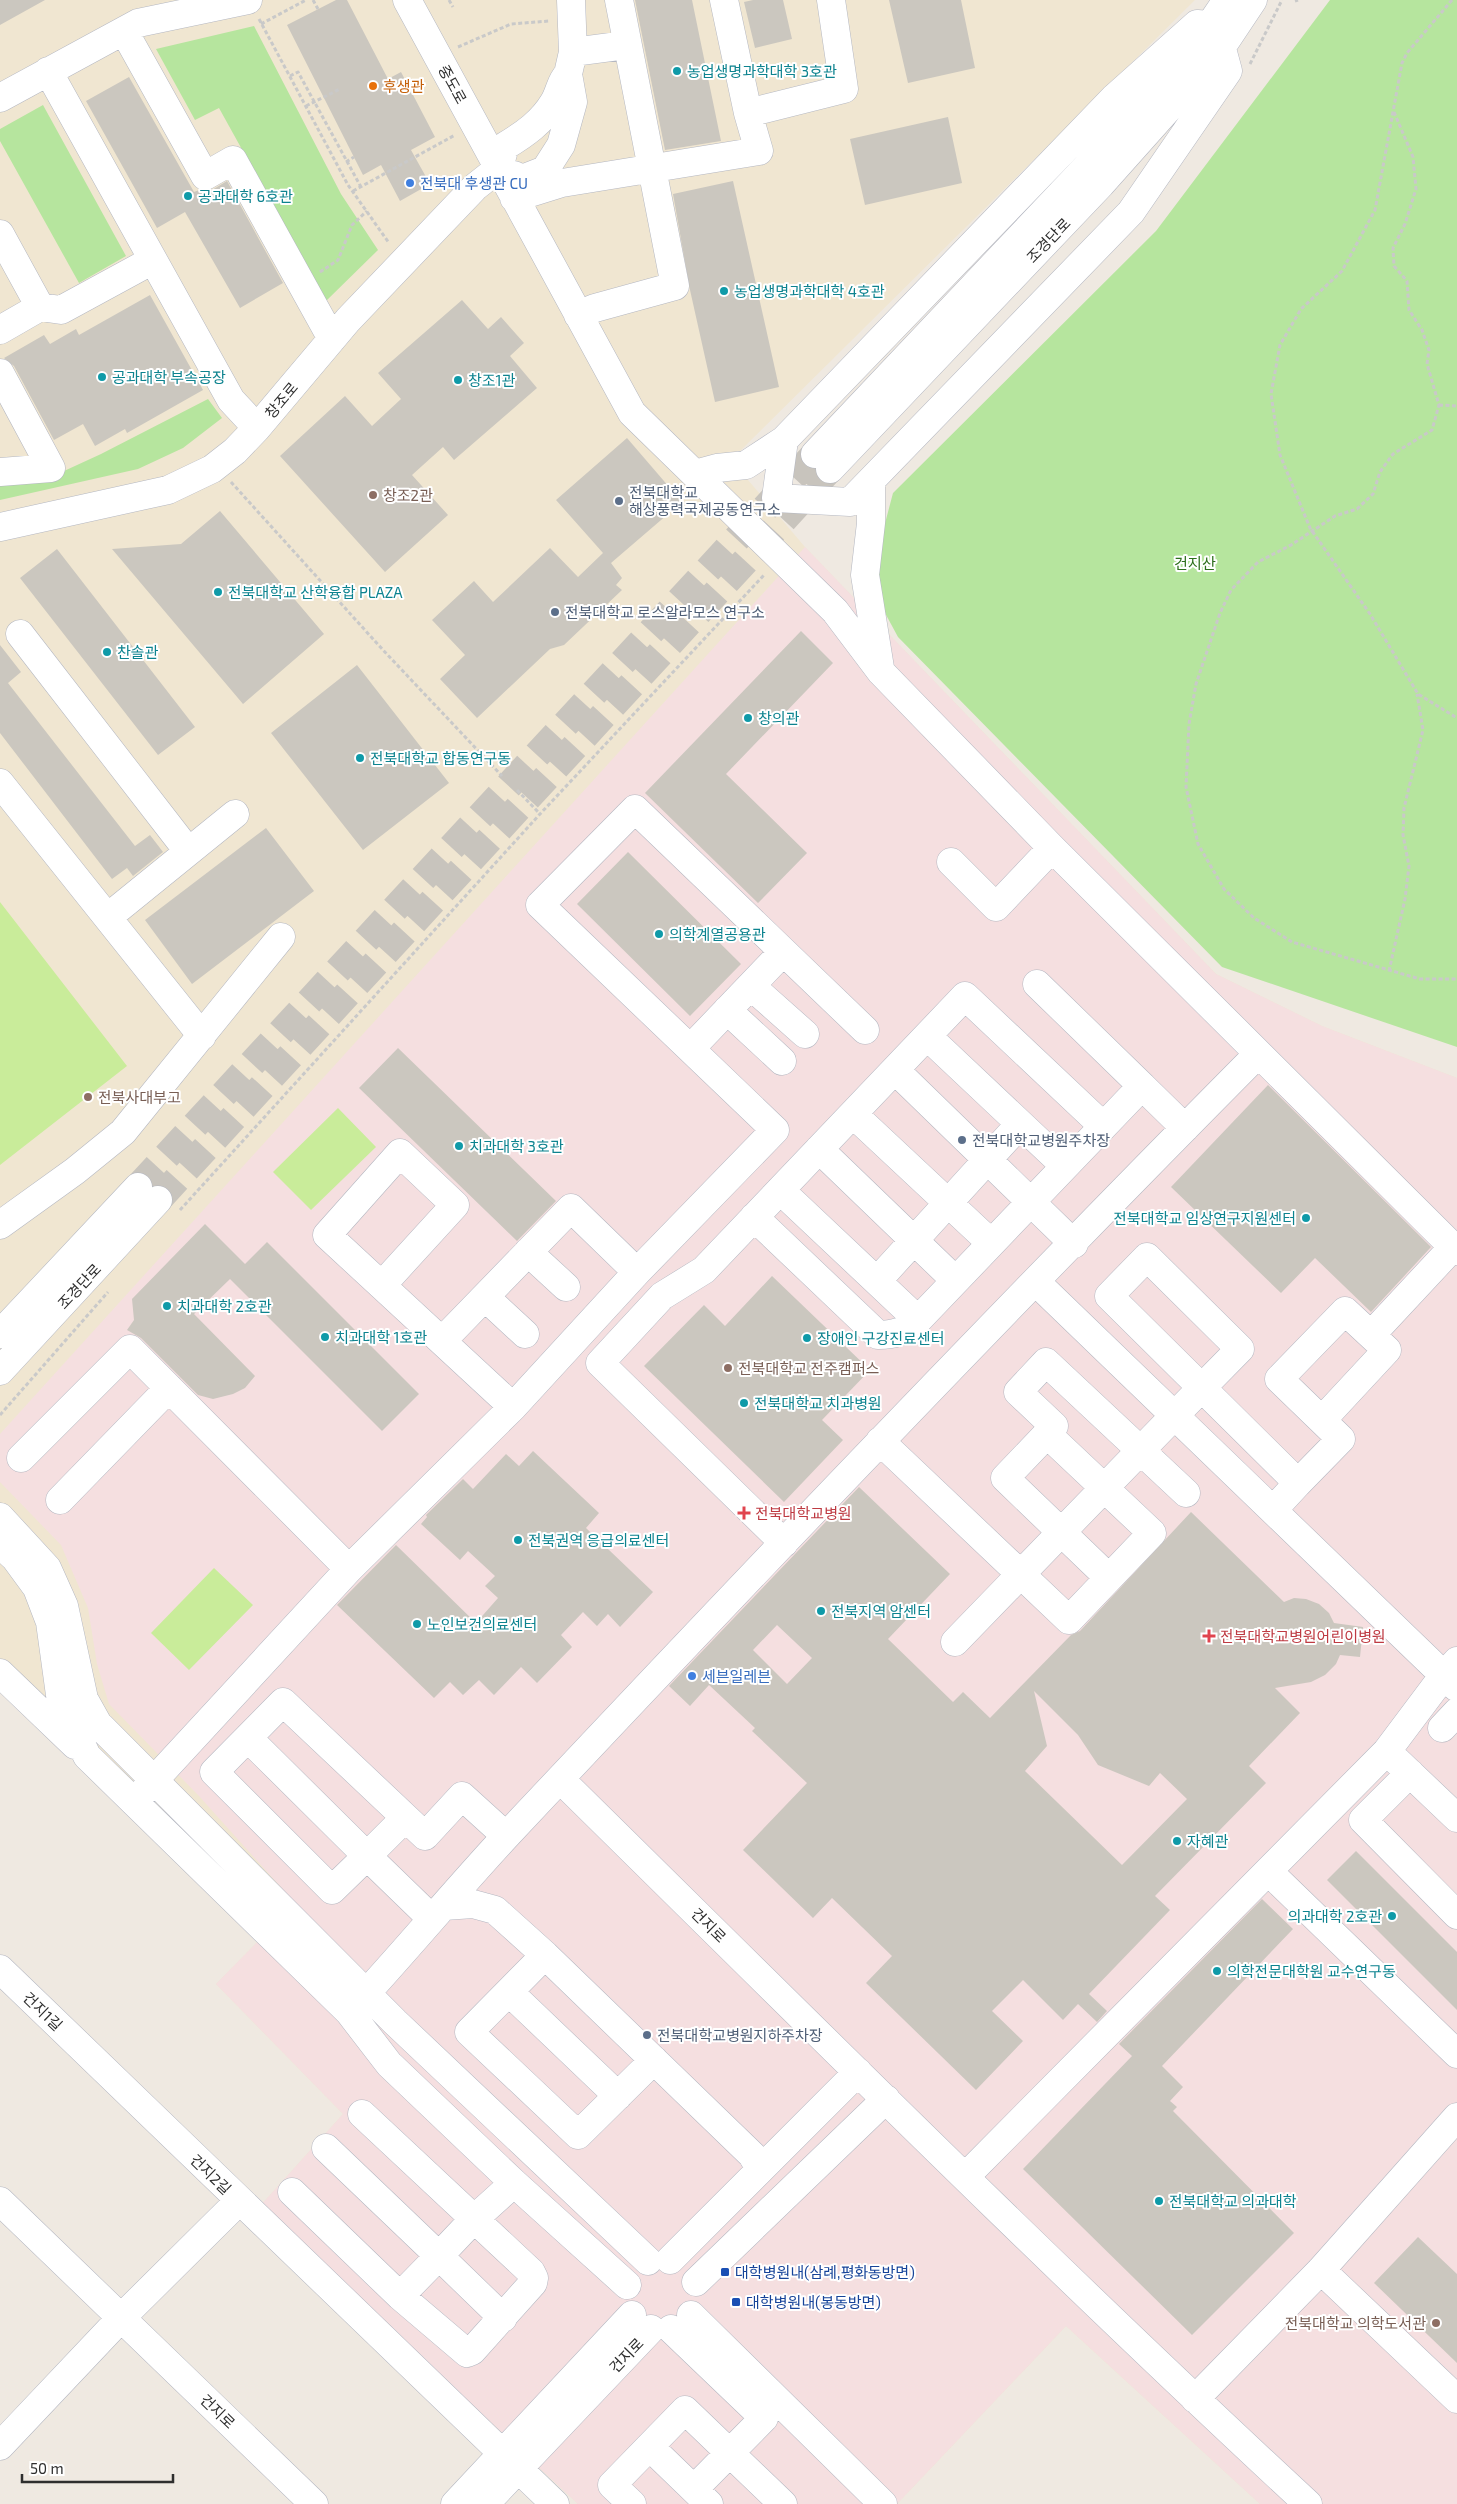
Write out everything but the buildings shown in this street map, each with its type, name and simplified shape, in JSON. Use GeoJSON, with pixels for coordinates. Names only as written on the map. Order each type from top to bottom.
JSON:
{"type":"FeatureCollection","features":[{"type":"Feature","properties":{"kind":"street","name":"중도로"},"geometry":{"type":"LineString","coordinates":[[407,0],[499,168],[530,229],[632,412],[835,611],[881,672],[1052,848],[1455,1249]]}},
{"type":"Feature","properties":{"kind":"street"},"geometry":{"type":"LineString","coordinates":[[571,0],[571,63],[573,102],[561,145],[545,170],[522,179],[499,168],[504,146],[534,128],[555,101],[561,82],[571,63],[626,45]]}},
{"type":"Feature","properties":{"kind":"street"},"geometry":{"type":"LineString","coordinates":[[578,314],[676,286],[626,45],[619,0]]}},
{"type":"Feature","properties":{"kind":"street"},"geometry":{"type":"LineString","coordinates":[[514,198],[562,183],[758,151],[724,0]]}},
{"type":"Feature","properties":{"kind":"street"},"geometry":{"type":"LineString","coordinates":[[748,113],[844,89],[831,0]]}},
{"type":"Feature","properties":{"kind":"street","name":"조경단로"},"geometry":{"type":"LineString","coordinates":[[1216,35],[1227,0]]}},
{"type":"Feature","properties":{"kind":"street","name":"조경단로"},"geometry":{"type":"LineString","coordinates":[[822,462],[1092,161],[1253,0]]}},
{"type":"Feature","properties":{"kind":"street"},"geometry":{"type":"LineString","coordinates":[[0,98],[138,23],[253,8]]}},
{"type":"Feature","properties":{"kind":"street"},"geometry":{"type":"LineString","coordinates":[[695,474],[717,468],[746,465],[784,440],[1114,98],[1197,24],[1216,35],[1228,71],[1130,212],[850,502],[776,498]]}},
{"type":"Feature","properties":{"kind":"street"},"geometry":{"type":"LineString","coordinates":[[124,30],[205,176],[233,160],[332,339]]}},
{"type":"Feature","properties":{"kind":"street"},"geometry":{"type":"LineString","coordinates":[[48,71],[231,400],[257,428]]}},
{"type":"Feature","properties":{"kind":"street"},"geometry":{"type":"LineString","coordinates":[[552,158],[562,183]]}},
{"type":"Feature","properties":{"kind":"street","name":"창조로"},"geometry":{"type":"LineString","coordinates":[[0,527],[168,490],[212,469],[235,451],[257,428],[332,339],[475,187],[499,168]]}},
{"type":"Feature","properties":{"kind":"street"},"geometry":{"type":"LineString","coordinates":[[530,229],[562,183]]}},
{"type":"Feature","properties":{"kind":"street"},"geometry":{"type":"LineString","coordinates":[[0,234],[40,307]]}},
{"type":"Feature","properties":{"kind":"street"},"geometry":{"type":"LineString","coordinates":[[0,330],[40,307],[61,310],[153,260]]}},
{"type":"Feature","properties":{"kind":"street"},"geometry":{"type":"LineString","coordinates":[[0,374],[51,468],[0,472]]}},
{"type":"Feature","properties":{"kind":"street"},"geometry":{"type":"LineString","coordinates":[[751,527],[776,498],[784,440]]}},
{"type":"Feature","properties":{"kind":"street"},"geometry":{"type":"LineString","coordinates":[[870,483],[871,523],[865,575],[881,672]]}},
{"type":"Feature","properties":{"kind":"street"},"geometry":{"type":"LineString","coordinates":[[20,634],[188,851]]}},
{"type":"Feature","properties":{"kind":"street"},"geometry":{"type":"LineString","coordinates":[[0,783],[202,1036]]}},
{"type":"Feature","properties":{"kind":"street"},"geometry":{"type":"LineString","coordinates":[[134,1802],[152,1780],[349,1569],[513,1407],[637,1272],[775,1130],[540,905],[635,809],[865,1030]]}},
{"type":"Feature","properties":{"kind":"street"},"geometry":{"type":"LineString","coordinates":[[108,917],[235,814]]}},
{"type":"Feature","properties":{"kind":"street"},"geometry":{"type":"LineString","coordinates":[[951,862],[996,907],[1052,848]]}},
{"type":"Feature","properties":{"kind":"street"},"geometry":{"type":"LineString","coordinates":[[0,1225],[75,1171],[123,1132],[281,937]]}},
{"type":"Feature","properties":{"kind":"street"},"geometry":{"type":"LineString","coordinates":[[691,1048],[783,952]]}},
{"type":"Feature","properties":{"kind":"street"},"geometry":{"type":"LineString","coordinates":[[1037,984],[1185,1128]]}},
{"type":"Feature","properties":{"kind":"street"},"geometry":{"type":"LineString","coordinates":[[751,986],[805,1034]]}},
{"type":"Feature","properties":{"kind":"street"},"geometry":{"type":"LineString","coordinates":[[784,1542],[600,1363],[662,1296],[704,1270],[966,996],[1103,1126]]}},
{"type":"Feature","properties":{"kind":"street"},"geometry":{"type":"LineString","coordinates":[[727,1010],[782,1062]]}},
{"type":"Feature","properties":{"kind":"street"},"geometry":{"type":"LineString","coordinates":[[927,1036],[1064,1166]]}},
{"type":"Feature","properties":{"kind":"street"},"geometry":{"type":"LineString","coordinates":[[358,2003],[506,1836],[784,1542],[880,1441],[1258,1054]]}},
{"type":"Feature","properties":{"kind":"street"},"geometry":{"type":"LineString","coordinates":[[895,1070],[1074,1244]]}},
{"type":"Feature","properties":{"kind":"street"},"geometry":{"type":"LineString","coordinates":[[754,1217],[878,1335],[892,1335],[907,1329],[918,1320],[1142,1086]]}},
{"type":"Feature","properties":{"kind":"street"},"geometry":{"type":"LineString","coordinates":[[853,1114],[991,1243]]}},
{"type":"Feature","properties":{"kind":"street"},"geometry":{"type":"LineString","coordinates":[[877,1281],[1020,1124]]}},
{"type":"Feature","properties":{"kind":"street"},"geometry":{"type":"LineString","coordinates":[[819,1150],[956,1280]]}},
{"type":"Feature","properties":{"kind":"street"},"geometry":{"type":"LineString","coordinates":[[382,1285],[455,1204],[400,1153],[327,1234],[513,1407]]}},
{"type":"Feature","properties":{"kind":"street"},"geometry":{"type":"LineString","coordinates":[[780,1190],[918,1320]]}},
{"type":"Feature","properties":{"kind":"street","name":"조경단로"},"geometry":{"type":"LineString","coordinates":[[0,1334],[157,1201]]}},
{"type":"Feature","properties":{"kind":"street","name":"조경단로"},"geometry":{"type":"LineString","coordinates":[[0,1371],[157,1201]]}},
{"type":"Feature","properties":{"kind":"street"},"geometry":{"type":"LineString","coordinates":[[442,1341],[570,1208],[637,1272]]}},
{"type":"Feature","properties":{"kind":"street"},"geometry":{"type":"LineString","coordinates":[[1371,1335],[1455,1249]]}},
{"type":"Feature","properties":{"kind":"street"},"geometry":{"type":"LineString","coordinates":[[528,1252],[566,1287]]}},
{"type":"Feature","properties":{"kind":"street"},"geometry":{"type":"LineString","coordinates":[[955,1642],[1174,1416],[1202,1388],[1240,1349],[1147,1257],[1108,1296],[1202,1388],[1298,1483]]}},
{"type":"Feature","properties":{"kind":"street"},"geometry":{"type":"LineString","coordinates":[[965,2177],[1387,1751],[1453,1675],[1273,1510],[1036,1282]]}},
{"type":"Feature","properties":{"kind":"street"},"geometry":{"type":"LineString","coordinates":[[485,1297],[525,1334]]}},
{"type":"Feature","properties":{"kind":"street"},"geometry":{"type":"LineString","coordinates":[[1273,1510],[1342,1439],[1322,1420],[1280,1379],[1345,1311],[1387,1350],[1322,1420]]}},
{"type":"Feature","properties":{"kind":"street"},"geometry":{"type":"LineString","coordinates":[[20,1458],[130,1349],[349,1569]]}},
{"type":"Feature","properties":{"kind":"street"},"geometry":{"type":"LineString","coordinates":[[1109,1578],[1005,1478],[1054,1426],[1018,1392],[1046,1362],[1186,1493]]}},
{"type":"Feature","properties":{"kind":"street"},"geometry":{"type":"LineString","coordinates":[[60,1500],[169,1388]]}},
{"type":"Feature","properties":{"kind":"street"},"geometry":{"type":"LineString","coordinates":[[880,1441],[1069,1620],[1152,1533],[1047,1434]]}},
{"type":"Feature","properties":{"kind":"street"},"geometry":{"type":"LineString","coordinates":[[0,1517],[47,1568],[64,1606],[84,1699],[98,1724],[220,1846],[358,2003],[389,2064],[514,2183],[627,2285],[638,2268],[659,2260],[760,2169],[858,2072]]}},
{"type":"Feature","properties":{"kind":"street"},"geometry":{"type":"LineString","coordinates":[[0,1544],[15,1558],[37,1588],[50,1622],[61,1702],[87,1756]]}},
{"type":"Feature","properties":{"kind":"street"},"geometry":{"type":"LineString","coordinates":[[0,1674],[134,1802],[358,2003],[659,2260],[682,2265],[696,2282],[886,2100]]}},
{"type":"Feature","properties":{"kind":"street"},"geometry":{"type":"LineString","coordinates":[[405,1818],[332,1890],[214,1772],[283,1702],[425,1836],[462,1796],[506,1836]]}},
{"type":"Feature","properties":{"kind":"street"},"geometry":{"type":"LineString","coordinates":[[248,1738],[367,1856],[438,1912]]}},
{"type":"Feature","properties":{"kind":"street"},"geometry":{"type":"LineString","coordinates":[[1387,1751],[1457,1818]]}},
{"type":"Feature","properties":{"kind":"street"},"geometry":{"type":"LineString","coordinates":[[1410,1773],[1363,1820],[1457,1914]]}},
{"type":"Feature","properties":{"kind":"street","name":"건지로"},"geometry":{"type":"LineString","coordinates":[[560,1779],[965,2177],[1195,2399],[1308,2504]]}},
{"type":"Feature","properties":{"kind":"street"},"geometry":{"type":"LineString","coordinates":[[1269,1872],[1457,2054]]}},
{"type":"Feature","properties":{"kind":"street"},"geometry":{"type":"LineString","coordinates":[[438,1912],[474,1904],[495,1910],[545,1955],[752,2155],[760,2169]]}},
{"type":"Feature","properties":{"kind":"street"},"geometry":{"type":"LineString","coordinates":[[545,1955],[469,2032],[578,2135],[654,2060]]}},
{"type":"Feature","properties":{"kind":"street","name":"건지1길"},"geometry":{"type":"LineString","coordinates":[[0,1969],[85,2052]]}},
{"type":"Feature","properties":{"kind":"street"},"geometry":{"type":"LineString","coordinates":[[509,1992],[618,2096]]}},
{"type":"Feature","properties":{"kind":"street","name":"건지2길"},"geometry":{"type":"LineString","coordinates":[[0,2446],[122,2318],[239,2201],[85,2052]]}},
{"type":"Feature","properties":{"kind":"street"},"geometry":{"type":"LineString","coordinates":[[292,2192],[400,2296],[467,2353],[503,2318],[533,2283],[534,2278],[531,2272],[473,2220],[362,2114]]}},
{"type":"Feature","properties":{"kind":"street"},"geometry":{"type":"LineString","coordinates":[[1195,2399],[1321,2270],[1457,2118]]}},
{"type":"Feature","properties":{"kind":"street"},"geometry":{"type":"LineString","coordinates":[[326,2148],[503,2318]]}},
{"type":"Feature","properties":{"kind":"street"},"geometry":{"type":"LineString","coordinates":[[400,2296],[473,2220],[514,2183]]}},
{"type":"Feature","properties":{"kind":"street"},"geometry":{"type":"LineString","coordinates":[[0,2201],[122,2318]]}},
{"type":"Feature","properties":{"kind":"street"},"geometry":{"type":"LineString","coordinates":[[239,2201],[555,2504]]}},
{"type":"Feature","properties":{"kind":"street"},"geometry":{"type":"LineString","coordinates":[[1321,2270],[1457,2399]]}},
{"type":"Feature","properties":{"kind":"street","name":"건지로"},"geometry":{"type":"LineString","coordinates":[[455,2504],[511,2461],[661,2322],[697,2304],[696,2282]]}},
{"type":"Feature","properties":{"kind":"street","name":"건지로"},"geometry":{"type":"LineString","coordinates":[[627,2285],[627,2303],[661,2322]]}},
{"type":"Feature","properties":{"kind":"street","name":"건지로"},"geometry":{"type":"LineString","coordinates":[[122,2318],[314,2504]]}},
{"type":"Feature","properties":{"kind":"street"},"geometry":{"type":"LineString","coordinates":[[661,2322],[772,2410],[883,2504]]}},
{"type":"Feature","properties":{"kind":"street"},"geometry":{"type":"LineString","coordinates":[[632,2504],[612,2485],[685,2410],[783,2504]]}},
{"type":"Feature","properties":{"kind":"street"},"geometry":{"type":"LineString","coordinates":[[650,2447],[701,2497],[729,2452],[772,2410]]}},
{"type":"Feature","properties":{"kind":"street","name":"건지로"},"geometry":{"type":"LineString","coordinates":[[485,2504],[511,2461]]}},
{"type":"Feature","properties":{"kind":"path"},"geometry":{"type":"LineString","coordinates":[[261,24],[306,0]]}},
{"type":"Feature","properties":{"kind":"path"},"geometry":{"type":"LineString","coordinates":[[313,0],[318,9]]}},
{"type":"Feature","properties":{"kind":"path"},"geometry":{"type":"LineString","coordinates":[[449,0],[453,7]]}},
{"type":"Feature","properties":{"kind":"path"},"geometry":{"type":"LineString","coordinates":[[1452,0],[1407,53],[1402,63],[1375,210],[1342,271],[1301,309],[1280,345],[1271,394],[1280,455],[1311,530],[1370,614],[1418,694],[1457,718]]}},
{"type":"Feature","properties":{"kind":"path"},"geometry":{"type":"LineString","coordinates":[[253,8],[353,191],[405,262]]}},
{"type":"Feature","properties":{"kind":"path"},"geometry":{"type":"LineString","coordinates":[[457,48],[512,24],[552,21]]}},
{"type":"Feature","properties":{"kind":"path"},"geometry":{"type":"LineString","coordinates":[[290,76],[298,72],[361,187]]}},
{"type":"Feature","properties":{"kind":"path"},"geometry":{"type":"LineString","coordinates":[[306,106],[340,89]]}},
{"type":"Feature","properties":{"kind":"path"},"geometry":{"type":"LineString","coordinates":[[1394,112],[1413,157],[1416,189],[1405,224],[1393,248],[1394,266],[1407,281],[1409,310],[1422,330],[1429,350],[1427,364],[1439,405],[1432,430],[1393,454],[1380,472],[1373,494],[1356,509],[1335,516],[1311,530],[1291,545],[1258,562],[1232,590],[1220,613],[1196,684],[1189,724],[1186,787],[1198,844],[1224,889],[1254,918],[1292,942],[1420,979],[1457,979]]}},
{"type":"Feature","properties":{"kind":"path"},"geometry":{"type":"LineString","coordinates":[[353,191],[459,133]]}},
{"type":"Feature","properties":{"kind":"path"},"geometry":{"type":"LineString","coordinates":[[346,162],[354,158]]}},
{"type":"Feature","properties":{"kind":"path"},"geometry":{"type":"LineString","coordinates":[[301,284],[338,260],[352,225],[367,211]]}},
{"type":"Feature","properties":{"kind":"path"},"geometry":{"type":"LineString","coordinates":[[1439,405],[1457,406]]}},
{"type":"Feature","properties":{"kind":"path"},"geometry":{"type":"LineString","coordinates":[[226,476],[383,650],[502,776]]}},
{"type":"Feature","properties":{"kind":"path"},"geometry":{"type":"LineString","coordinates":[[157,1201],[540,814],[770,569]]}},
{"type":"Feature","properties":{"kind":"path"},"geometry":{"type":"LineString","coordinates":[[1389,971],[1405,899],[1409,866],[1403,835],[1404,808],[1423,730],[1417,694]]}},
{"type":"Feature","properties":{"kind":"path"},"geometry":{"type":"LineString","coordinates":[[517,790],[540,814]]}},
{"type":"Feature","properties":{"kind":"path"},"geometry":{"type":"LineString","coordinates":[[0,1415],[110,1290]]}},
{"type":"Feature","properties":{"kind":"shaded area","name":"전북대학교병원"},"geometry":{"type":"Polygon","coordinates":[[[0,0],[1195,0],[731,460],[805,547],[1216,974],[1322,1026],[1457,1078],[1457,2504],[1260,2504],[1066,2326],[897,2504],[578,2504],[260,2206],[343,2114],[216,1984],[271,1928],[0,1658],[0,0]]]}},
{"type":"Feature","properties":{"kind":"shaded area","name":"전북대학교병원"},"geometry":{"type":"Polygon","coordinates":[[[805,547],[1216,974],[1322,1026],[1457,1078],[1457,2504],[1260,2504],[1066,2326],[897,2504],[578,2504],[260,2206],[343,2114],[216,1984],[271,1928],[333,1945],[199,1796],[109,1704],[97,1664],[88,1608],[61,1545],[0,1482],[0,1434],[805,547]]]}},
{"type":"Feature","properties":{"kind":"green space","name":"건지산"},"geometry":{"type":"Polygon","coordinates":[[[1330,0],[1457,0],[1457,1047],[1222,967],[898,637],[878,600],[878,550],[893,493],[1156,231],[1330,0]]]}},
{"type":"Feature","properties":{"kind":"green space"},"geometry":{"type":"Polygon","coordinates":[[[254,26],[341,194],[378,250],[326,301],[219,108],[195,120],[156,49],[254,26]]]}},
{"type":"Feature","properties":{"kind":"green space"},"geometry":{"type":"Polygon","coordinates":[[[43,105],[126,256],[79,283],[0,141],[0,129],[43,105]]]}},
{"type":"Feature","properties":{"kind":"green space"},"geometry":{"type":"Polygon","coordinates":[[[208,399],[222,418],[183,448],[138,469],[0,500],[0,483],[51,477],[101,454],[208,399]]]}},
{"type":"Feature","properties":{"kind":"green space"},"geometry":{"type":"Polygon","coordinates":[[[0,902],[127,1066],[0,1165],[0,902]]]}},
{"type":"Feature","properties":{"kind":"green space"},"geometry":{"type":"Polygon","coordinates":[[[338,1108],[376,1147],[311,1210],[273,1172],[338,1108]]]}},
{"type":"Feature","properties":{"kind":"green space"},"geometry":{"type":"Polygon","coordinates":[[[214,1568],[253,1605],[189,1670],[151,1633],[214,1568]]]}},
{"type":"Feature","properties":{"kind":"tunnel"},"geometry":{"type":"LineString","coordinates":[[138,1187],[815,454]]}},
{"type":"Feature","properties":{"kind":"tunnel"},"geometry":{"type":"LineString","coordinates":[[158,1200],[830,469]]}},
{"type":"Feature","properties":{"kind":"place","name":"농업생명과학대학 3호관"},"geometry":{"type":"Point","coordinates":[677,71]}},
{"type":"Feature","properties":{"kind":"place","name":"후생관"},"geometry":{"type":"Point","coordinates":[373,86]}},
{"type":"Feature","properties":{"kind":"place","name":"전북대 후생관 CU"},"geometry":{"type":"Point","coordinates":[410,183]}},
{"type":"Feature","properties":{"kind":"place","name":"공과대학 6호관"},"geometry":{"type":"Point","coordinates":[188,196]}},
{"type":"Feature","properties":{"kind":"place","name":"농업생명과학대학 4호관"},"geometry":{"type":"Point","coordinates":[724,291]}},
{"type":"Feature","properties":{"kind":"place","name":"공과대학 부속공장"},"geometry":{"type":"Point","coordinates":[102,377]}},
{"type":"Feature","properties":{"kind":"place","name":"창조1관"},"geometry":{"type":"Point","coordinates":[458,380]}},
{"type":"Feature","properties":{"kind":"place","name":"창조2관"},"geometry":{"type":"Point","coordinates":[373,495]}},
{"type":"Feature","properties":{"kind":"place","name":"전북대학교 해상풍력국제공동연구소"},"geometry":{"type":"Point","coordinates":[619,501]}},
{"type":"Feature","properties":{"kind":"place","name":"전북대학교 산학융합 PLAZA"},"geometry":{"type":"Point","coordinates":[218,592]}},
{"type":"Feature","properties":{"kind":"place","name":"전북대학교 로스알라모스 연구소"},"geometry":{"type":"Point","coordinates":[555,612]}},
{"type":"Feature","properties":{"kind":"place","name":"찬솔관"},"geometry":{"type":"Point","coordinates":[107,652]}},
{"type":"Feature","properties":{"kind":"place","name":"창의관"},"geometry":{"type":"Point","coordinates":[748,718]}},
{"type":"Feature","properties":{"kind":"place","name":"전북대학교 합동연구동"},"geometry":{"type":"Point","coordinates":[360,758]}},
{"type":"Feature","properties":{"kind":"place","name":"의학계열공용관"},"geometry":{"type":"Point","coordinates":[659,934]}},
{"type":"Feature","properties":{"kind":"place","name":"전북사대부고"},"geometry":{"type":"Point","coordinates":[88,1097]}},
{"type":"Feature","properties":{"kind":"place","name":"전북대학교병원주차장"},"geometry":{"type":"Point","coordinates":[962,1140]}},
{"type":"Feature","properties":{"kind":"place","name":"치과대학 3호관"},"geometry":{"type":"Point","coordinates":[459,1146]}},
{"type":"Feature","properties":{"kind":"place","name":"전북대학교 임상연구지원센터"},"geometry":{"type":"Point","coordinates":[1306,1218]}},
{"type":"Feature","properties":{"kind":"place","name":"치과대학 2호관"},"geometry":{"type":"Point","coordinates":[167,1306]}},
{"type":"Feature","properties":{"kind":"place","name":"치과대학 1호관"},"geometry":{"type":"Point","coordinates":[325,1337]}},
{"type":"Feature","properties":{"kind":"place","name":"장애인 구강진료센터"},"geometry":{"type":"Point","coordinates":[807,1338]}},
{"type":"Feature","properties":{"kind":"place","name":"전북대학교 전주캠퍼스"},"geometry":{"type":"Point","coordinates":[728,1368]}},
{"type":"Feature","properties":{"kind":"place","name":"전북대학교 치과병원"},"geometry":{"type":"Point","coordinates":[744,1403]}},
{"type":"Feature","properties":{"kind":"place","name":"전북대학교병원"},"geometry":{"type":"Point","coordinates":[744,1513]}},
{"type":"Feature","properties":{"kind":"place","name":"전북권역 응급의료센터"},"geometry":{"type":"Point","coordinates":[518,1540]}},
{"type":"Feature","properties":{"kind":"place","name":"전북지역 암센터"},"geometry":{"type":"Point","coordinates":[821,1611]}},
{"type":"Feature","properties":{"kind":"place","name":"노인보건의료센터"},"geometry":{"type":"Point","coordinates":[417,1624]}},
{"type":"Feature","properties":{"kind":"place","name":"전북대학교병원어린이병원"},"geometry":{"type":"Point","coordinates":[1209,1636]}},
{"type":"Feature","properties":{"kind":"place","name":"세븐일레븐"},"geometry":{"type":"Point","coordinates":[692,1676]}},
{"type":"Feature","properties":{"kind":"place","name":"자혜관"},"geometry":{"type":"Point","coordinates":[1177,1841]}},
{"type":"Feature","properties":{"kind":"place","name":"의과대학 2호관"},"geometry":{"type":"Point","coordinates":[1392,1916]}},
{"type":"Feature","properties":{"kind":"place","name":"의학전문대학원 교수연구동"},"geometry":{"type":"Point","coordinates":[1217,1971]}},
{"type":"Feature","properties":{"kind":"place","name":"전북대학교병원지하주차장"},"geometry":{"type":"Point","coordinates":[647,2035]}},
{"type":"Feature","properties":{"kind":"place","name":"전북대학교 의과대학"},"geometry":{"type":"Point","coordinates":[1159,2201]}},
{"type":"Feature","properties":{"kind":"place","name":"대학병원내(삼례,평화동방면)"},"geometry":{"type":"Point","coordinates":[725,2272]}},
{"type":"Feature","properties":{"kind":"place","name":"대학병원내(봉동방면)"},"geometry":{"type":"Point","coordinates":[736,2302]}},
{"type":"Feature","properties":{"kind":"place","name":"전북대학교 의학도서관"},"geometry":{"type":"Point","coordinates":[1436,2323]}}]}
